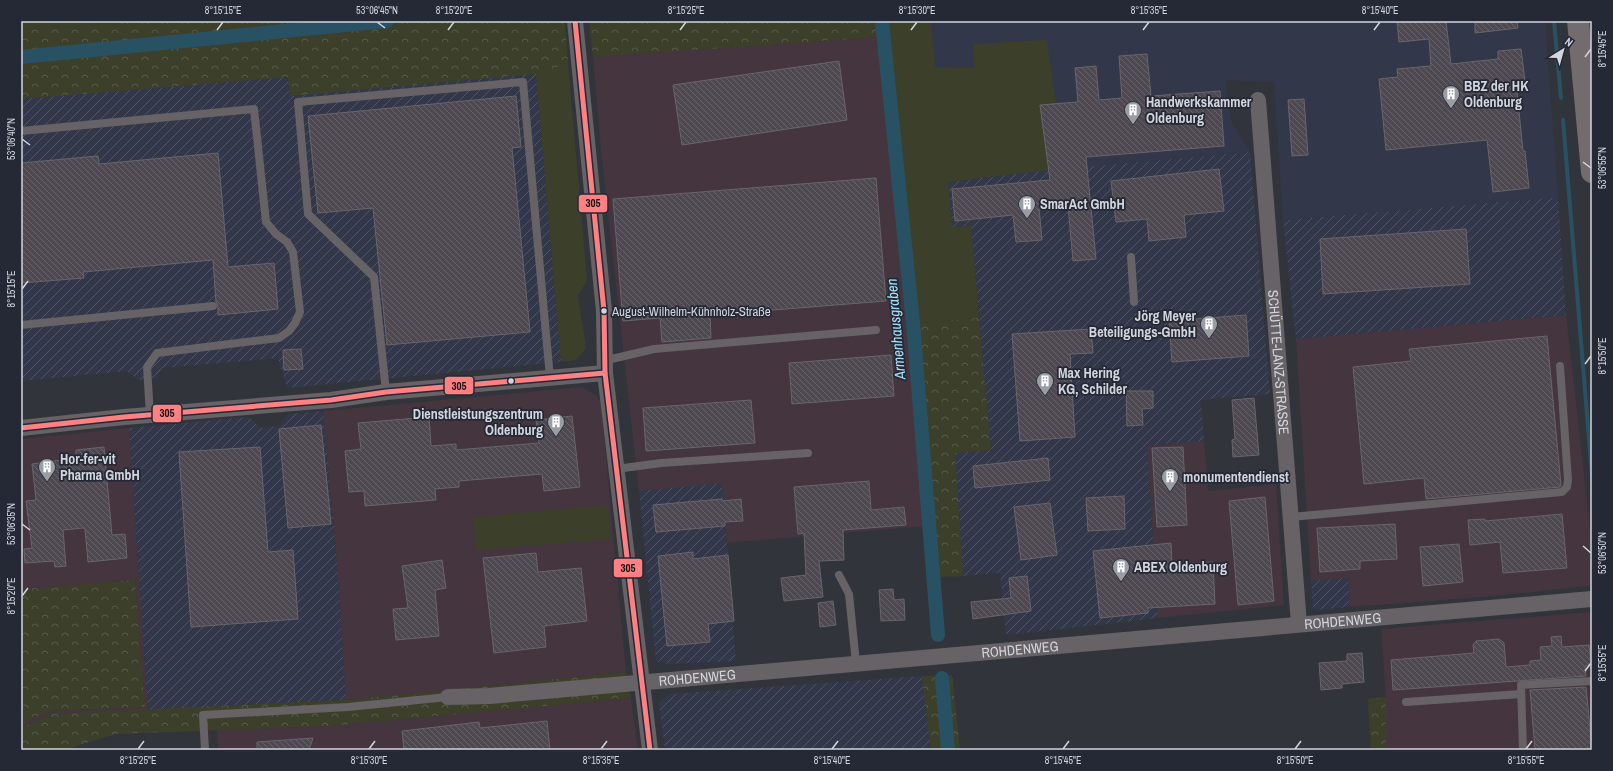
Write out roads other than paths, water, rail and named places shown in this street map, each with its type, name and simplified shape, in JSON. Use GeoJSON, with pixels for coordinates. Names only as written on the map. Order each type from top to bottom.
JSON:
{"type":"FeatureCollection","features":[{"type":"Feature","properties":{"kind":"main road"},"geometry":{"type":"LineString","coordinates":[[1578,21],[1592,172]]}},
{"type":"Feature","properties":{"kind":"street"},"geometry":{"type":"LineString","coordinates":[[575,21],[604,312],[604,367],[650,750]]}},
{"type":"Feature","properties":{"kind":"street","name":"SCHÜTTE-LANZ-STRASSE"},"geometry":{"type":"LineString","coordinates":[[1258,100],[1299,624]]}},
{"type":"Feature","properties":{"kind":"street"},"geometry":{"type":"LineString","coordinates":[[21,428],[150,415],[331,400],[386,392],[550,378],[604,367]]}},
{"type":"Feature","properties":{"kind":"street","name":"ROHDENWEG"},"geometry":{"type":"LineString","coordinates":[[448,697],[489,696],[1592,599]]}},
{"type":"Feature","properties":{"kind":"lane"},"geometry":{"type":"LineString","coordinates":[[386,392],[374,278],[308,214],[298,102],[523,82],[550,378]]}},
{"type":"Feature","properties":{"kind":"lane"},"geometry":{"type":"LineString","coordinates":[[21,131],[254,109],[266,222],[276,234],[287,242],[294,252],[300,312],[292,327],[279,338],[157,353],[147,367],[150,415]]}},
{"type":"Feature","properties":{"kind":"lane"},"geometry":{"type":"LineString","coordinates":[[1131,257],[1134,302]]}},
{"type":"Feature","properties":{"kind":"lane"},"geometry":{"type":"LineString","coordinates":[[21,325],[213,306]]}},
{"type":"Feature","properties":{"kind":"lane"},"geometry":{"type":"LineString","coordinates":[[604,367],[654,349],[876,330]]}},
{"type":"Feature","properties":{"kind":"lane"},"geometry":{"type":"LineString","coordinates":[[1290,517],[1562,492],[1567,488],[1568,480],[1560,366]]}},
{"type":"Feature","properties":{"kind":"lane"},"geometry":{"type":"LineString","coordinates":[[616,469],[661,463],[808,453]]}},
{"type":"Feature","properties":{"kind":"lane"},"geometry":{"type":"LineString","coordinates":[[839,575],[850,594],[856,663]]}},
{"type":"Feature","properties":{"kind":"lane"},"geometry":{"type":"LineString","coordinates":[[1523,750],[1521,685],[1592,680]]}},
{"type":"Feature","properties":{"kind":"lane"},"geometry":{"type":"LineString","coordinates":[[1406,702],[1522,694]]}},
{"type":"Feature","properties":{"kind":"lane"},"geometry":{"type":"LineString","coordinates":[[205,750],[203,715],[348,707],[448,697]]}},
{"type":"Feature","properties":{"kind":"waterway"},"geometry":{"type":"LineString","coordinates":[[21,57],[387,21]]}},
{"type":"Feature","properties":{"kind":"waterway","name":"Armenhausgraben"},"geometry":{"type":"LineString","coordinates":[[882,21],[913,323],[938,635]]}},
{"type":"Feature","properties":{"kind":"waterway"},"geometry":{"type":"LineString","coordinates":[[1554,21],[1561,98]]}},
{"type":"Feature","properties":{"kind":"waterway"},"geometry":{"type":"LineString","coordinates":[[1563,120],[1592,476]]}},
{"type":"Feature","properties":{"kind":"waterway","name":"Armenhausgraben"},"geometry":{"type":"LineString","coordinates":[[942,678],[948,750]]}},
{"type":"Feature","properties":{"kind":"place","name":"BBZ der HK Oldenburg"},"geometry":{"type":"Point","coordinates":[1451,109]}},
{"type":"Feature","properties":{"kind":"place","name":"Handwerkskammer Oldenburg"},"geometry":{"type":"Point","coordinates":[1133,125]}},
{"type":"Feature","properties":{"kind":"place","name":"SmarAct GmbH"},"geometry":{"type":"Point","coordinates":[1027,219]}},
{"type":"Feature","properties":{"kind":"place","name":"August-Wilhelm-Kühnholz-Straße"},"geometry":{"type":"Point","coordinates":[604,311]}},
{"type":"Feature","properties":{"kind":"place","name":"Jörg Meyer Beteiligungs-GmbH"},"geometry":{"type":"Point","coordinates":[1209,339]}},
{"type":"Feature","properties":{"kind":"place","name":"Max Hering KG, Schilder"},"geometry":{"type":"Point","coordinates":[1045,396]}},
{"type":"Feature","properties":{"kind":"place","name":"Dienstleistungszentrum Oldenburg"},"geometry":{"type":"Point","coordinates":[556,437]}},
{"type":"Feature","properties":{"kind":"place","name":"Hor-fer-vit Pharma GmbH"},"geometry":{"type":"Point","coordinates":[47,482]}},
{"type":"Feature","properties":{"kind":"place","name":"monumentendienst"},"geometry":{"type":"Point","coordinates":[1170,492]}},
{"type":"Feature","properties":{"kind":"place","name":"ABEX Oldenburg"},"geometry":{"type":"Point","coordinates":[1121,582]}}]}
